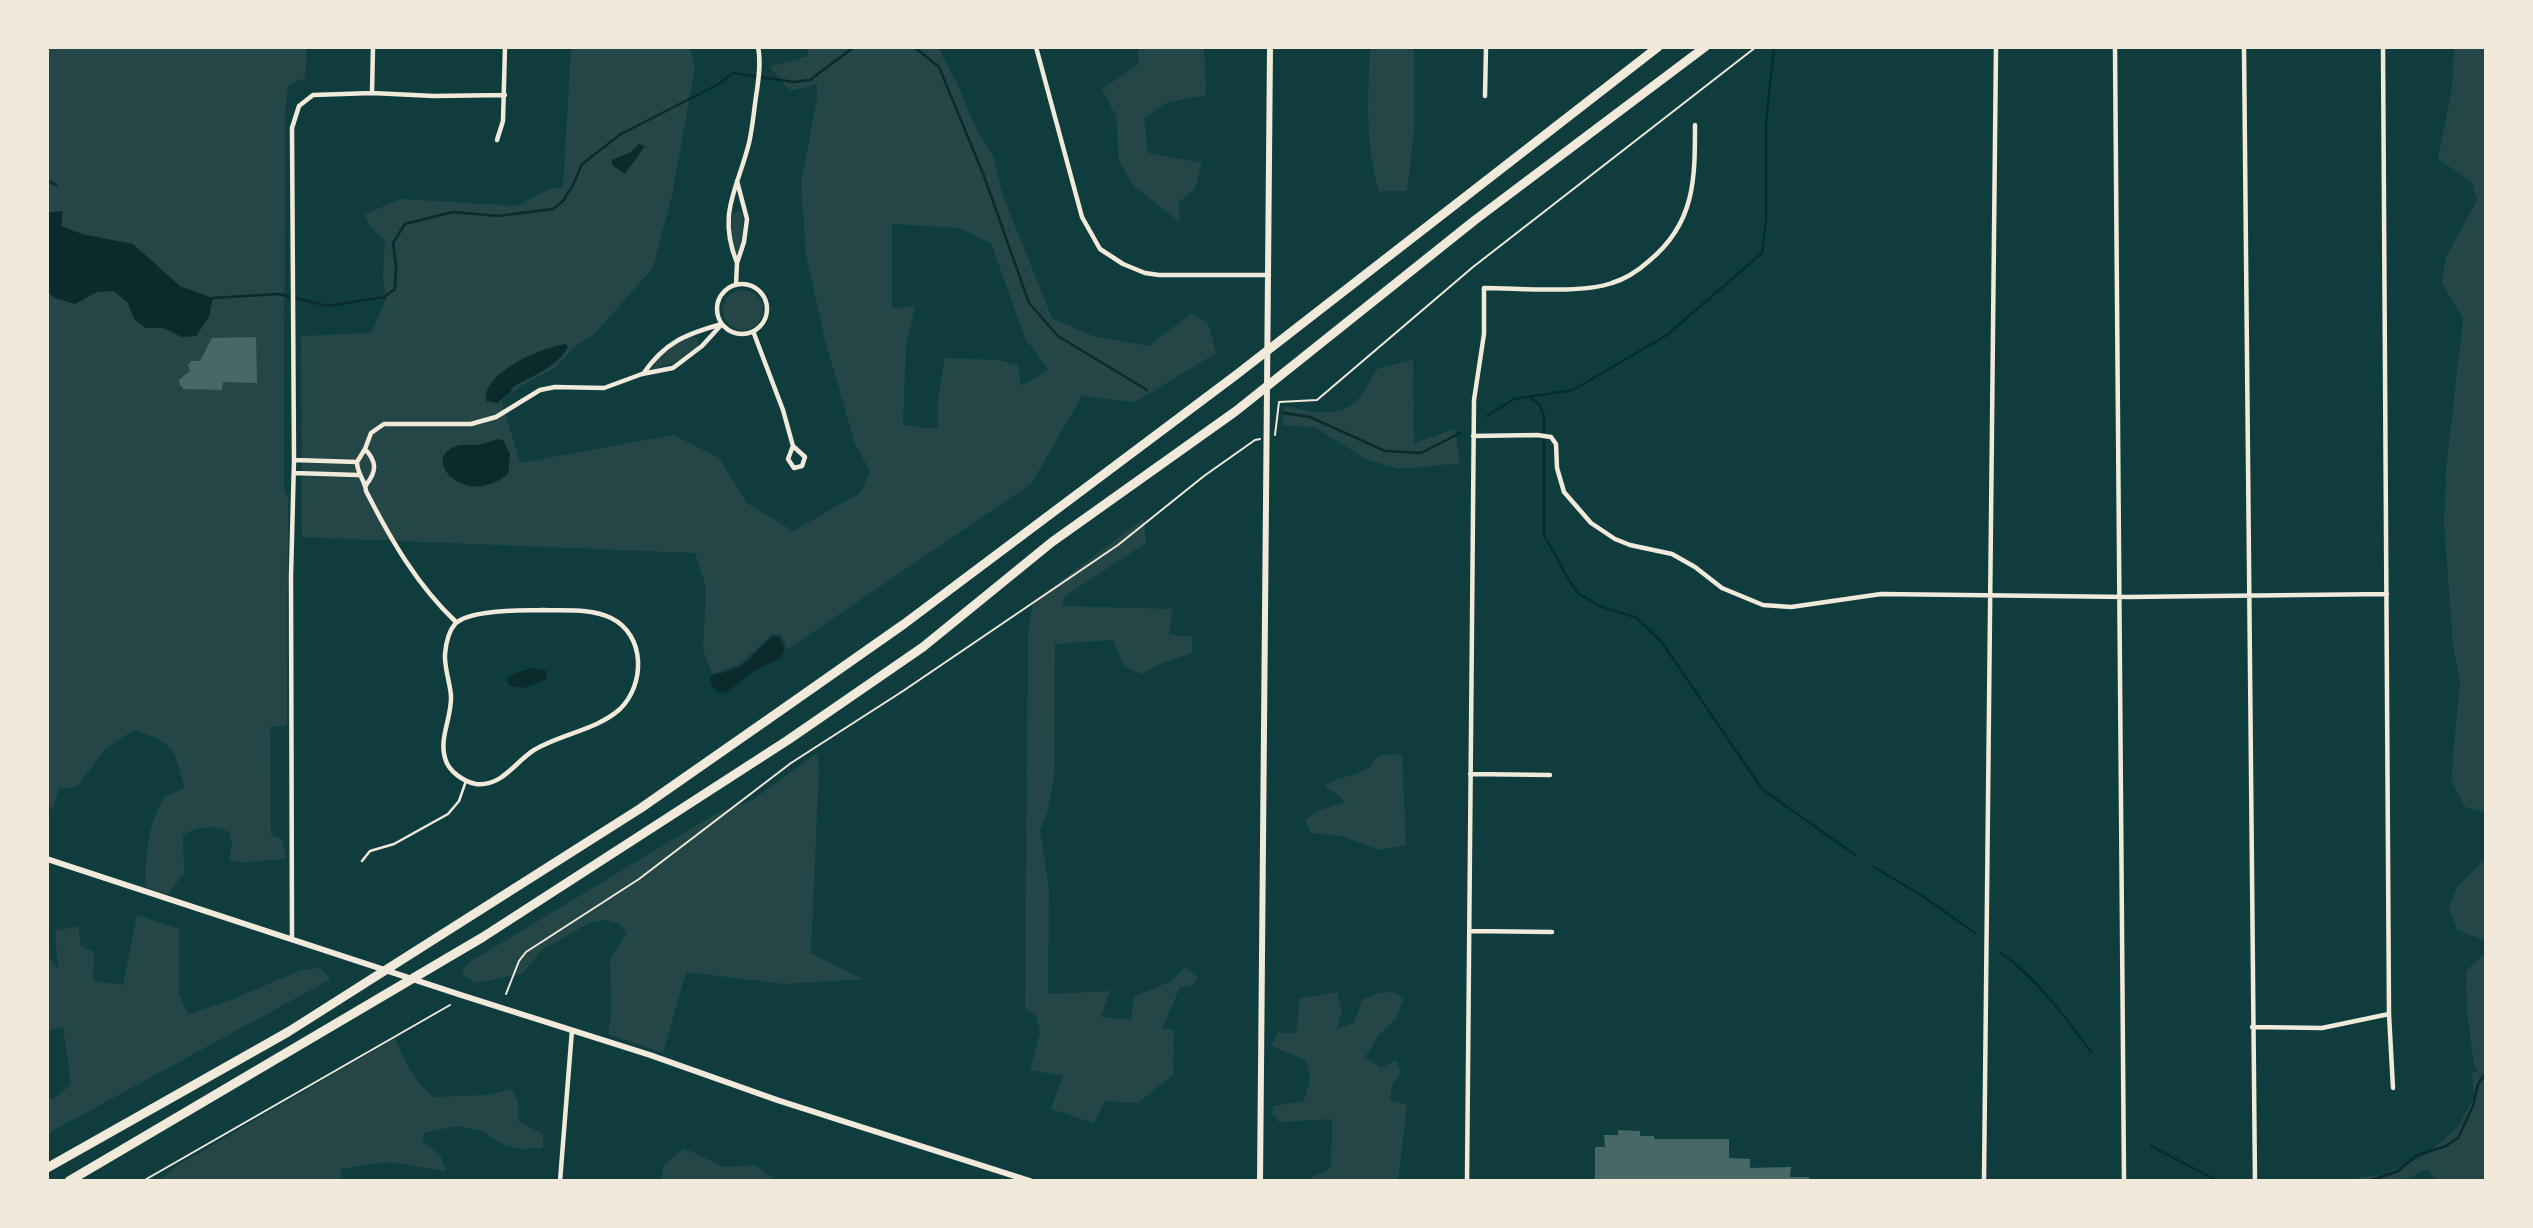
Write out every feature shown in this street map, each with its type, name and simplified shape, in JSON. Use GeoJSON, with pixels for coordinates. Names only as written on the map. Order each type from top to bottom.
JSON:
{"type":"FeatureCollection","features":[{"type":"Feature","properties":{"kind":"highway"},"geometry":{"type":"LineString","coordinates":[[47,1168],[288,1032],[640,808],[904,624],[1236,375],[1658,47]]}},
{"type":"Feature","properties":{"kind":"highway"},"geometry":{"type":"LineString","coordinates":[[69,1181],[482,937],[788,740],[923,647],[1052,542],[1236,411],[1475,220],[1705,47]]}},
{"type":"Feature","properties":{"kind":"street"},"geometry":{"type":"LineString","coordinates":[[372,93],[373,47]]}},
{"type":"Feature","properties":{"kind":"street"},"geometry":{"type":"LineString","coordinates":[[497,140],[503,121],[505,47]]}},
{"type":"Feature","properties":{"kind":"street"},"geometry":{"type":"LineString","coordinates":[[737,263],[728,241],[728,212],[749,142],[757,86],[760,54],[758,47]]}},
{"type":"Feature","properties":{"kind":"street"},"geometry":{"type":"LineString","coordinates":[[1035,47],[1082,218],[1100,248],[1123,264],[1145,273],[1269,275]]}},
{"type":"Feature","properties":{"kind":"street"},"geometry":{"type":"LineString","coordinates":[[1260,1181],[1270,47]]}},
{"type":"Feature","properties":{"kind":"street"},"geometry":{"type":"LineString","coordinates":[[1485,96],[1486,47]]}},
{"type":"Feature","properties":{"kind":"street"},"geometry":{"type":"LineString","coordinates":[[1984,1181],[1996,47]]}},
{"type":"Feature","properties":{"kind":"street"},"geometry":{"type":"LineString","coordinates":[[2115,47],[2125,1022],[2124,1181]]}},
{"type":"Feature","properties":{"kind":"street"},"geometry":{"type":"LineString","coordinates":[[2244,47],[2255,1181]]}},
{"type":"Feature","properties":{"kind":"street"},"geometry":{"type":"LineString","coordinates":[[2383,47],[2389,1014],[2393,1088]]}},
{"type":"Feature","properties":{"kind":"street"},"geometry":{"type":"LineString","coordinates":[[292,939],[292,128],[299,106],[313,95],[505,94]]}},
{"type":"Feature","properties":{"kind":"street"},"geometry":{"type":"LineString","coordinates":[[1467,1181],[1473,436],[1474,400],[1484,334],[1484,288],[1571,289],[1612,284],[1640,269],[1663,250],[1683,223],[1695,171],[1695,125]]}},
{"type":"Feature","properties":{"kind":"street"},"geometry":{"type":"LineString","coordinates":[[736,285],[737,263],[744,242],[747,219],[737,180]]}},
{"type":"Feature","properties":{"kind":"street"},"geometry":{"type":"LineString","coordinates":[[736,285],[752,286],[759,290],[767,304],[765,320],[753,331],[736,333],[722,324],[717,309],[719,301],[722,294],[736,285]]}},
{"type":"Feature","properties":{"kind":"street"},"geometry":{"type":"LineString","coordinates":[[366,485],[358,475],[357,462],[371,433],[384,424],[471,424],[496,417],[540,390],[555,387],[604,388],[643,374],[673,368],[702,346],[722,324]]}},
{"type":"Feature","properties":{"kind":"street"},"geometry":{"type":"LineString","coordinates":[[643,374],[656,356],[673,342],[694,332],[722,324]]}},
{"type":"Feature","properties":{"kind":"street"},"geometry":{"type":"LineString","coordinates":[[753,331],[793,446],[805,457],[802,466],[794,468],[788,459],[793,446]]}},
{"type":"Feature","properties":{"kind":"street"},"geometry":{"type":"LineString","coordinates":[[1473,436],[1547,436],[1556,444],[1557,468],[1564,492],[1591,523],[1615,539],[1630,545],[1664,552],[1684,560],[1722,588],[1763,605],[1791,607],[1870,595],[2119,597],[2387,594]]}},
{"type":"Feature","properties":{"kind":"street"},"geometry":{"type":"LineString","coordinates":[[365,449],[372,457],[375,467],[374,474],[366,485],[366,491],[377,514],[415,577],[434,601],[456,622]]}},
{"type":"Feature","properties":{"kind":"street"},"geometry":{"type":"LineString","coordinates":[[294,460],[357,462]]}},
{"type":"Feature","properties":{"kind":"street"},"geometry":{"type":"LineString","coordinates":[[294,473],[358,475]]}},
{"type":"Feature","properties":{"kind":"street"},"geometry":{"type":"LineString","coordinates":[[543,610],[589,611],[612,619],[635,643],[638,676],[631,697],[618,711],[533,751],[497,781],[478,784],[466,781],[454,772],[445,760],[443,738],[451,697],[444,657],[447,638],[456,622],[474,615],[543,610]]}},
{"type":"Feature","properties":{"kind":"street"},"geometry":{"type":"LineString","coordinates":[[1470,774],[1550,775]]}},
{"type":"Feature","properties":{"kind":"street"},"geometry":{"type":"LineString","coordinates":[[47,859],[1030,1181]]}},
{"type":"Feature","properties":{"kind":"street"},"geometry":{"type":"LineString","coordinates":[[1471,930],[1552,932]]}},
{"type":"Feature","properties":{"kind":"street"},"geometry":{"type":"LineString","coordinates":[[2252,1027],[2322,1027],[2389,1014]]}},
{"type":"Feature","properties":{"kind":"street"},"geometry":{"type":"LineString","coordinates":[[560,1181],[572,1030]]}},
{"type":"Feature","properties":{"kind":"lane"},"geometry":{"type":"LineString","coordinates":[[362,861],[370,851],[394,844],[448,814],[459,800],[466,781]]}},
{"type":"Feature","properties":{"kind":"path"},"geometry":{"type":"LineString","coordinates":[[1270,435],[1276,435],[1279,402],[1317,400],[1473,267],[1756,47]]}},
{"type":"Feature","properties":{"kind":"path"},"geometry":{"type":"LineString","coordinates":[[506,994],[519,961],[526,952],[645,874],[791,763],[1118,545],[1204,476],[1255,440],[1261,439]]}},
{"type":"Feature","properties":{"kind":"path"},"geometry":{"type":"LineString","coordinates":[[143,1181],[450,1005]]}},
{"type":"Feature","properties":{"kind":"shaded area"},"geometry":{"type":"Polygon","coordinates":[[[47,47],[307,47],[305,78],[288,85],[285,113],[284,492],[288,497],[287,725],[270,727],[271,835],[282,839],[287,859],[250,862],[229,860],[232,844],[229,832],[211,827],[195,830],[183,835],[184,873],[168,894],[145,887],[148,841],[158,809],[164,797],[185,788],[175,755],[165,744],[134,730],[105,749],[77,787],[59,788],[53,809],[47,806],[47,47]]]}},
{"type":"Feature","properties":{"kind":"shaded area"},"geometry":{"type":"Polygon","coordinates":[[[571,47],[690,47],[695,69],[672,195],[653,268],[595,333],[573,348],[555,368],[522,385],[502,401],[520,463],[673,435],[719,458],[747,503],[793,531],[860,493],[870,471],[855,444],[825,340],[806,254],[801,183],[817,99],[817,84],[790,91],[770,67],[808,56],[808,47],[938,47],[957,83],[976,129],[993,155],[1003,196],[1052,318],[1093,336],[1149,346],[1192,313],[1208,323],[1216,353],[1135,402],[1082,396],[1031,484],[788,649],[781,635],[772,635],[739,665],[712,674],[703,649],[706,587],[695,553],[302,537],[301,336],[371,333],[386,299],[383,277],[385,240],[370,227],[365,214],[401,199],[518,206],[549,189],[563,188],[571,47]],[[892,224],[892,308],[915,306],[906,346],[903,425],[938,429],[938,397],[945,358],[999,360],[1018,365],[1021,386],[1049,370],[1025,338],[991,243],[958,228],[892,224]]]}},
{"type":"Feature","properties":{"kind":"shaded area"},"geometry":{"type":"Polygon","coordinates":[[[1137,47],[1204,47],[1206,95],[1166,103],[1144,118],[1148,153],[1202,163],[1195,189],[1178,203],[1180,222],[1134,186],[1119,162],[1116,116],[1102,89],[1139,64],[1137,47]]]}},
{"type":"Feature","properties":{"kind":"shaded area"},"geometry":{"type":"Polygon","coordinates":[[[1370,47],[1414,47],[1414,132],[1407,191],[1379,191],[1369,138],[1370,47]]]}},
{"type":"Feature","properties":{"kind":"shaded area"},"geometry":{"type":"Polygon","coordinates":[[[2454,47],[2486,47],[2486,813],[2465,807],[2451,780],[2460,680],[2453,645],[2444,523],[2446,470],[2463,319],[2442,283],[2446,257],[2477,200],[2472,182],[2438,159],[2452,89],[2454,47]]]}},
{"type":"Feature","properties":{"kind":"shaded area"},"geometry":{"type":"Polygon","coordinates":[[[639,144],[645,146],[625,174],[612,165],[612,160],[631,152],[639,144]]]}},
{"type":"Feature","properties":{"kind":"shaded area"},"geometry":{"type":"Polygon","coordinates":[[[739,210],[744,215],[741,246],[735,253],[731,232],[732,214],[739,210]]]}},
{"type":"Feature","properties":{"kind":"shaded area"},"geometry":{"type":"Polygon","coordinates":[[[63,211],[61,226],[82,234],[133,244],[180,286],[213,298],[209,317],[196,336],[182,337],[163,328],[145,328],[134,319],[128,303],[114,291],[97,292],[75,304],[55,298],[47,292],[47,213],[63,211]]]}},
{"type":"Feature","properties":{"kind":"shaded area"},"geometry":{"type":"Polygon","coordinates":[[[743,290],[757,296],[763,310],[757,324],[743,330],[729,324],[723,310],[729,296],[743,290]]]}},
{"type":"Feature","properties":{"kind":"shaded area"},"geometry":{"type":"Polygon","coordinates":[[[692,336],[698,340],[697,347],[673,363],[653,369],[658,358],[674,345],[692,336]]]}},
{"type":"Feature","properties":{"kind":"shaded area"},"geometry":{"type":"Polygon","coordinates":[[[566,344],[568,347],[551,366],[513,387],[510,393],[497,403],[486,401],[487,390],[503,371],[543,350],[566,344]]]}},
{"type":"Feature","properties":{"kind":"shaded area"},"geometry":{"type":"Polygon","coordinates":[[[1413,360],[1414,443],[1455,429],[1460,463],[1400,469],[1366,459],[1316,428],[1283,425],[1284,406],[1325,412],[1344,409],[1361,396],[1378,368],[1413,360]]]}},
{"type":"Feature","properties":{"kind":"shaded area"},"geometry":{"type":"Polygon","coordinates":[[[498,439],[504,441],[510,455],[508,474],[492,483],[477,486],[464,484],[446,470],[443,462],[445,453],[454,447],[479,445],[498,439]]]}},
{"type":"Feature","properties":{"kind":"shaded area"},"geometry":{"type":"Polygon","coordinates":[[[1144,518],[1146,543],[1065,596],[1062,606],[1173,609],[1169,634],[1192,637],[1192,653],[1162,663],[1142,674],[1124,666],[1113,640],[1055,644],[1054,778],[1040,830],[1049,889],[1048,994],[1110,991],[1101,1017],[1131,1020],[1134,997],[1171,981],[1186,967],[1198,978],[1193,986],[1180,987],[1162,1029],[1174,1030],[1173,1075],[1138,1103],[1105,1101],[1094,1123],[1051,1109],[1063,1076],[1030,1070],[1040,1033],[1036,1016],[1025,1009],[1028,634],[1033,602],[1144,518]]]}},
{"type":"Feature","properties":{"kind":"shaded area"},"geometry":{"type":"Polygon","coordinates":[[[774,636],[779,637],[785,650],[780,658],[756,670],[725,693],[715,689],[710,679],[712,675],[742,665],[774,636]]]}},
{"type":"Feature","properties":{"kind":"shaded area"},"geometry":{"type":"Polygon","coordinates":[[[532,668],[547,671],[546,680],[523,688],[509,686],[507,680],[510,675],[532,668]]]}},
{"type":"Feature","properties":{"kind":"shaded area"},"geometry":{"type":"Polygon","coordinates":[[[817,753],[819,766],[811,953],[863,979],[784,984],[686,972],[663,1053],[608,1034],[611,1016],[610,959],[627,933],[620,924],[606,920],[589,923],[542,950],[522,974],[476,983],[462,974],[468,963],[719,812],[751,801],[817,753]]]}},
{"type":"Feature","properties":{"kind":"shaded area"},"geometry":{"type":"Polygon","coordinates":[[[1402,754],[1406,845],[1379,850],[1341,836],[1311,833],[1305,820],[1320,810],[1345,802],[1324,787],[1334,780],[1367,769],[1378,757],[1402,754]]]}},
{"type":"Feature","properties":{"kind":"shaded area"},"geometry":{"type":"Polygon","coordinates":[[[2486,858],[2486,941],[2457,930],[2449,908],[2457,887],[2486,858]]]}},
{"type":"Feature","properties":{"kind":"shaded area"},"geometry":{"type":"Polygon","coordinates":[[[137,915],[179,929],[179,994],[188,1014],[233,999],[301,970],[319,968],[331,979],[47,1134],[47,1077],[51,1100],[71,1085],[63,1026],[47,1032],[47,954],[58,969],[55,931],[78,926],[81,946],[94,952],[93,981],[123,985],[137,915]]]}},
{"type":"Feature","properties":{"kind":"shaded area"},"geometry":{"type":"Polygon","coordinates":[[[2486,952],[2486,1181],[2439,1181],[2427,1169],[2402,1181],[2341,1181],[2384,1174],[2426,1155],[2458,1127],[2474,1097],[2472,1073],[2478,1070],[2474,1065],[2467,1010],[2466,971],[2486,952]]]}},
{"type":"Feature","properties":{"kind":"shaded area"},"geometry":{"type":"Polygon","coordinates":[[[1337,992],[1342,1010],[1337,1029],[1354,1023],[1362,1000],[1383,993],[1394,993],[1404,998],[1396,1018],[1380,1034],[1365,1057],[1381,1068],[1396,1060],[1401,1073],[1392,1085],[1390,1100],[1407,1105],[1398,1181],[1311,1181],[1312,1177],[1331,1168],[1332,1119],[1279,1122],[1272,1113],[1274,1106],[1304,1101],[1310,1079],[1306,1060],[1271,1046],[1278,1033],[1295,1033],[1300,998],[1337,992]]]}},
{"type":"Feature","properties":{"kind":"shaded area"},"geometry":{"type":"Polygon","coordinates":[[[395,1038],[415,1077],[434,1097],[487,1095],[512,1089],[518,1102],[518,1121],[543,1134],[543,1148],[505,1146],[482,1131],[456,1126],[424,1133],[422,1141],[440,1155],[446,1171],[387,1162],[341,1169],[341,1181],[159,1181],[175,1167],[395,1038]]]}},
{"type":"Feature","properties":{"kind":"shaded area"},"geometry":{"type":"Polygon","coordinates":[[[684,1148],[724,1167],[756,1165],[776,1181],[661,1181],[664,1165],[684,1148]]]}},
{"type":"Feature","properties":{"kind":"building"},"geometry":{"type":"Polygon","coordinates":[[[256,337],[257,383],[223,382],[222,390],[184,389],[180,385],[179,380],[190,371],[188,365],[191,361],[200,361],[212,338],[256,337]]]}},
{"type":"Feature","properties":{"kind":"building"},"geometry":{"type":"Polygon","coordinates":[[[1618,1130],[1640,1131],[1640,1136],[1654,1136],[1654,1139],[1729,1139],[1729,1158],[1750,1159],[1750,1168],[1791,1167],[1790,1177],[1809,1177],[1809,1181],[1595,1181],[1595,1147],[1605,1147],[1604,1135],[1618,1135],[1618,1130]]]}},
{"type":"Feature","properties":{"kind":"waterway"},"geometry":{"type":"LineString","coordinates":[[213,298],[279,294],[328,306],[384,297],[395,289],[393,243],[405,224],[453,212],[498,216],[553,209],[563,201],[582,164],[621,134],[717,85],[733,73],[794,82],[810,80],[854,47]]}},
{"type":"Feature","properties":{"kind":"waterway"},"geometry":{"type":"LineString","coordinates":[[914,47],[939,67],[984,176],[1029,303],[1058,336],[1147,390]]}},
{"type":"Feature","properties":{"kind":"waterway"},"geometry":{"type":"LineString","coordinates":[[1487,416],[1514,399],[1573,390],[1667,335],[1762,253],[1766,220],[1766,123],[1774,47]]}},
{"type":"Feature","properties":{"kind":"waterway"},"geometry":{"type":"LineString","coordinates":[[47,180],[56,185]]}},
{"type":"Feature","properties":{"kind":"waterway"},"geometry":{"type":"LineString","coordinates":[[1529,397],[1539,404],[1544,416],[1544,535],[1570,582],[1579,594],[1602,607],[1635,617],[1661,641],[1762,789],[1855,855]]}},
{"type":"Feature","properties":{"kind":"waterway"},"geometry":{"type":"LineString","coordinates":[[1284,413],[1310,417],[1385,451],[1421,453],[1460,433]]}},
{"type":"Feature","properties":{"kind":"waterway"},"geometry":{"type":"LineString","coordinates":[[1874,867],[1921,895],[1975,933]]}},
{"type":"Feature","properties":{"kind":"waterway"},"geometry":{"type":"LineString","coordinates":[[2000,952],[2038,986],[2091,1052]]}},
{"type":"Feature","properties":{"kind":"waterway"},"geometry":{"type":"LineString","coordinates":[[2369,1181],[2398,1171],[2417,1155],[2446,1146],[2458,1138],[2473,1106],[2478,1084],[2486,1073]]}},
{"type":"Feature","properties":{"kind":"waterway"},"geometry":{"type":"LineString","coordinates":[[2151,1146],[2218,1181]]}}]}
